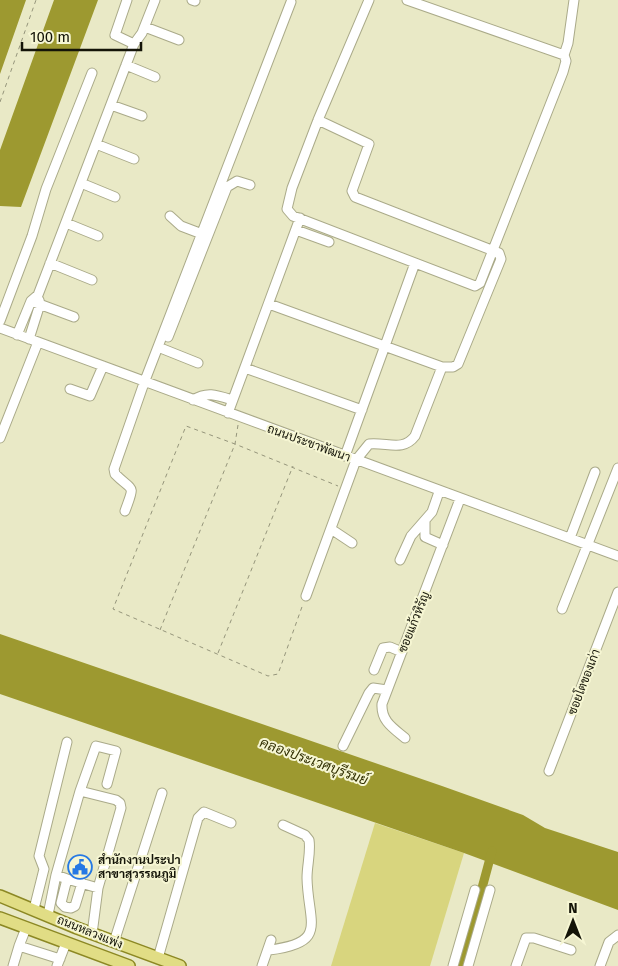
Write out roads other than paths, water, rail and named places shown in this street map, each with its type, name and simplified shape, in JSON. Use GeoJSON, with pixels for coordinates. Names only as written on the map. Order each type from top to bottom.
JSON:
{"type":"FeatureCollection","features":[{"type":"Feature","properties":{"kind":"main road","name":"ถนนหลวงแพ่ง"},"geometry":{"type":"LineString","coordinates":[[0,896],[92,934],[180,966]]}},
{"type":"Feature","properties":{"kind":"main road"},"geometry":{"type":"LineString","coordinates":[[0,904],[77,928]]}},
{"type":"Feature","properties":{"kind":"main road","name":"ถนนหลวงแพ่ง"},"geometry":{"type":"LineString","coordinates":[[0,918],[129,966]]}},
{"type":"Feature","properties":{"kind":"street"},"geometry":{"type":"LineString","coordinates":[[127,0],[115,35],[134,44]]}},
{"type":"Feature","properties":{"kind":"street"},"geometry":{"type":"LineString","coordinates":[[17,335],[36,300],[134,44],[145,27],[156,0]]}},
{"type":"Feature","properties":{"kind":"street"},"geometry":{"type":"LineString","coordinates":[[369,0],[318,120],[287,203],[289,213],[475,286],[480,283],[564,72],[566,61],[564,55],[568,43],[574,0]]}},
{"type":"Feature","properties":{"kind":"street"},"geometry":{"type":"LineString","coordinates":[[408,0],[564,55]]}},
{"type":"Feature","properties":{"kind":"street"},"geometry":{"type":"LineString","coordinates":[[126,512],[132,490],[130,485],[115,474],[114,469],[291,2]]}},
{"type":"Feature","properties":{"kind":"street"},"geometry":{"type":"LineString","coordinates":[[145,27],[179,40]]}},
{"type":"Feature","properties":{"kind":"street"},"geometry":{"type":"LineString","coordinates":[[126,65],[155,77]]}},
{"type":"Feature","properties":{"kind":"street"},"geometry":{"type":"LineString","coordinates":[[1,329],[46,189],[92,73]]}},
{"type":"Feature","properties":{"kind":"street"},"geometry":{"type":"LineString","coordinates":[[111,105],[142,116]]}},
{"type":"Feature","properties":{"kind":"street"},"geometry":{"type":"LineString","coordinates":[[269,304],[442,367],[454,367],[460,359],[501,260],[501,255],[493,251],[355,198],[352,191],[369,144],[318,120]]}},
{"type":"Feature","properties":{"kind":"street"},"geometry":{"type":"LineString","coordinates":[[96,144],[134,159]]}},
{"type":"Feature","properties":{"kind":"street"},"geometry":{"type":"LineString","coordinates":[[147,383],[163,349],[227,188],[237,181],[250,185]]}},
{"type":"Feature","properties":{"kind":"street"},"geometry":{"type":"LineString","coordinates":[[81,183],[116,197]]}},
{"type":"Feature","properties":{"kind":"street"},"geometry":{"type":"LineString","coordinates":[[170,216],[181,226],[202,234]]}},
{"type":"Feature","properties":{"kind":"street"},"geometry":{"type":"LineString","coordinates":[[228,413],[300,218]]}},
{"type":"Feature","properties":{"kind":"street"},"geometry":{"type":"LineString","coordinates":[[66,223],[98,236]]}},
{"type":"Feature","properties":{"kind":"street"},"geometry":{"type":"LineString","coordinates":[[296,230],[329,242]]}},
{"type":"Feature","properties":{"kind":"street"},"geometry":{"type":"LineString","coordinates":[[50,263],[92,280]]}},
{"type":"Feature","properties":{"kind":"street"},"geometry":{"type":"LineString","coordinates":[[345,456],[415,263]]}},
{"type":"Feature","properties":{"kind":"street"},"geometry":{"type":"LineString","coordinates":[[36,300],[74,317]]}},
{"type":"Feature","properties":{"kind":"street"},"geometry":{"type":"LineString","coordinates":[[0,438],[34,341],[36,300]]}},
{"type":"Feature","properties":{"kind":"street","name":"ถนนประชาพัฒนา"},"geometry":{"type":"LineString","coordinates":[[1,329],[439,492],[618,556]]}},
{"type":"Feature","properties":{"kind":"street"},"geometry":{"type":"LineString","coordinates":[[163,349],[198,363]]}},
{"type":"Feature","properties":{"kind":"street"},"geometry":{"type":"LineString","coordinates":[[70,389],[90,396],[104,366]]}},
{"type":"Feature","properties":{"kind":"street"},"geometry":{"type":"LineString","coordinates":[[306,596],[356,460],[369,444],[379,443],[401,447],[409,444],[415,436],[442,367]]}},
{"type":"Feature","properties":{"kind":"street"},"geometry":{"type":"LineString","coordinates":[[245,368],[362,410]]}},
{"type":"Feature","properties":{"kind":"street"},"geometry":{"type":"LineString","coordinates":[[193,400],[205,394],[212,394],[232,400]]}},
{"type":"Feature","properties":{"kind":"street"},"geometry":{"type":"LineString","coordinates":[[562,609],[618,468]]}},
{"type":"Feature","properties":{"kind":"street"},"geometry":{"type":"LineString","coordinates":[[570,538],[595,472]]}},
{"type":"Feature","properties":{"kind":"street"},"geometry":{"type":"LineString","coordinates":[[400,560],[411,536],[432,512],[439,492]]}},
{"type":"Feature","properties":{"kind":"street","name":"ซอยแก้วหิรัญ"},"geometry":{"type":"LineString","coordinates":[[405,738],[389,724],[382,714],[387,690],[460,499]]}},
{"type":"Feature","properties":{"kind":"street"},"geometry":{"type":"LineString","coordinates":[[425,521],[425,537],[443,545]]}},
{"type":"Feature","properties":{"kind":"street"},"geometry":{"type":"LineString","coordinates":[[331,529],[352,543]]}},
{"type":"Feature","properties":{"kind":"street","name":"ซอยโตของเก่า"},"geometry":{"type":"LineString","coordinates":[[549,771],[618,592]]}},
{"type":"Feature","properties":{"kind":"street"},"geometry":{"type":"LineString","coordinates":[[374,670],[383,648],[390,647],[402,652]]}},
{"type":"Feature","properties":{"kind":"street"},"geometry":{"type":"LineString","coordinates":[[343,746],[369,693],[374,688],[387,690]]}},
{"type":"Feature","properties":{"kind":"street"},"geometry":{"type":"LineString","coordinates":[[34,909],[44,869],[39,856],[67,742]]}},
{"type":"Feature","properties":{"kind":"street"},"geometry":{"type":"LineString","coordinates":[[48,915],[56,875],[80,791],[96,746],[116,752],[107,784]]}},
{"type":"Feature","properties":{"kind":"street"},"geometry":{"type":"LineString","coordinates":[[80,791],[116,800],[120,802],[121,808],[98,888],[92,934]]}},
{"type":"Feature","properties":{"kind":"street"},"geometry":{"type":"LineString","coordinates":[[114,942],[162,793]]}},
{"type":"Feature","properties":{"kind":"street"},"geometry":{"type":"LineString","coordinates":[[158,958],[198,818],[204,812],[230,823]]}},
{"type":"Feature","properties":{"kind":"street"},"geometry":{"type":"LineString","coordinates":[[269,950],[291,947],[305,940],[309,934],[311,920],[307,880],[309,840],[305,835],[283,825]]}},
{"type":"Feature","properties":{"kind":"street"},"geometry":{"type":"LineString","coordinates":[[56,875],[98,888]]}},
{"type":"Feature","properties":{"kind":"street"},"geometry":{"type":"LineString","coordinates":[[67,879],[61,903],[65,907],[71,908],[75,906],[82,883]]}},
{"type":"Feature","properties":{"kind":"street"},"geometry":{"type":"LineString","coordinates":[[453,966],[476,890]]}},
{"type":"Feature","properties":{"kind":"street"},"geometry":{"type":"LineString","coordinates":[[468,966],[490,890]]}},
{"type":"Feature","properties":{"kind":"street"},"geometry":{"type":"LineString","coordinates":[[13,966],[26,928]]}},
{"type":"Feature","properties":{"kind":"street"},"geometry":{"type":"LineString","coordinates":[[600,966],[609,942],[618,935]]}},
{"type":"Feature","properties":{"kind":"street"},"geometry":{"type":"LineString","coordinates":[[516,966],[526,938],[534,938],[571,950]]}},
{"type":"Feature","properties":{"kind":"street"},"geometry":{"type":"LineString","coordinates":[[262,966],[271,940]]}},
{"type":"Feature","properties":{"kind":"street"},"geometry":{"type":"LineString","coordinates":[[19,946],[59,962],[66,943]]}},
{"type":"Feature","properties":{"kind":"water"},"geometry":{"type":"Polygon","coordinates":[[[0,0],[26,0],[0,74],[0,0]]]}},
{"type":"Feature","properties":{"kind":"water"},"geometry":{"type":"Polygon","coordinates":[[[54,0],[98,0],[21,207],[0,206],[0,150],[54,0]]]}},
{"type":"Feature","properties":{"kind":"water","name":"คลองประเวศบุรีรมย์"},"geometry":{"type":"Polygon","coordinates":[[[0,634],[442,786],[523,815],[545,828],[618,852],[618,910],[464,853],[0,694],[0,634]]]}},
{"type":"Feature","properties":{"kind":"waterway"},"geometry":{"type":"LineString","coordinates":[[461,966],[492,851]]}},
{"type":"Feature","properties":{"kind":"place","name":"สำนักงานประปา สาขาสุวรรณภูมิ"},"geometry":{"type":"Point","coordinates":[80,867]}}]}
